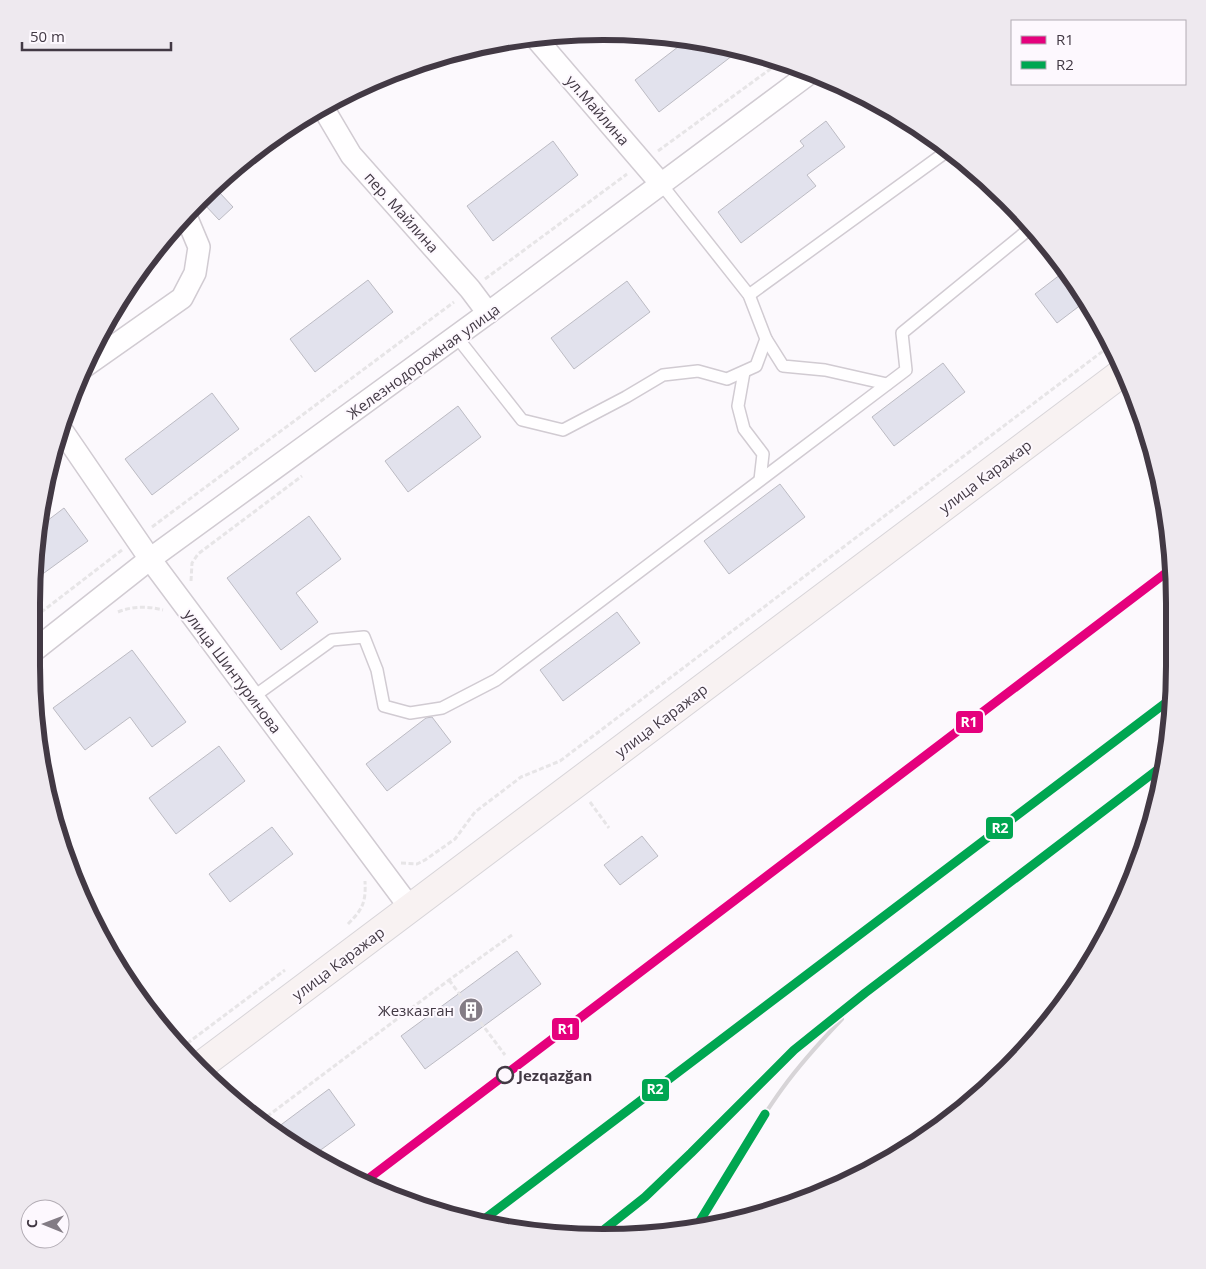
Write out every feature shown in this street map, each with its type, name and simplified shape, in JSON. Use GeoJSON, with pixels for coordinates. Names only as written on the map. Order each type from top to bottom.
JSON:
{"type":"FeatureCollection","features":[{"type":"Feature","properties":{"kind":"main road","name":"улица Каражар"},"geometry":{"type":"LineString","coordinates":[[205,1064],[1118,376]]}},
{"type":"Feature","properties":{"kind":"street","name":"ул.Майлина"},"geometry":{"type":"LineString","coordinates":[[541,44],[662,185]]}},
{"type":"Feature","properties":{"kind":"street","name":"Железнодорожная улица"},"geometry":{"type":"LineString","coordinates":[[41,658],[150,559],[662,185],[804,78]]}},
{"type":"Feature","properties":{"kind":"street","name":"пер. Майлина"},"geometry":{"type":"LineString","coordinates":[[326,113],[351,155],[470,289],[488,313]]}},
{"type":"Feature","properties":{"kind":"street"},"geometry":{"type":"LineString","coordinates":[[96,359],[182,298],[195,273],[199,247],[189,223]]}},
{"type":"Feature","properties":{"kind":"street","name":"улица Шинтуринова"},"geometry":{"type":"LineString","coordinates":[[65,437],[150,559],[411,909]]}},
{"type":"Feature","properties":{"kind":"lane"},"geometry":{"type":"LineString","coordinates":[[750,295],[942,154]]}},
{"type":"Feature","properties":{"kind":"lane"},"geometry":{"type":"LineString","coordinates":[[662,185],[750,295],[766,339],[783,366],[825,370],[887,384]]}},
{"type":"Feature","properties":{"kind":"lane"},"geometry":{"type":"LineString","coordinates":[[253,697],[332,640],[364,637],[377,670],[384,706],[410,713],[442,708],[496,680],[906,370],[902,333],[1026,232]]}},
{"type":"Feature","properties":{"kind":"lane"},"geometry":{"type":"LineString","coordinates":[[456,336],[522,420],[563,430],[663,375],[698,371],[726,379],[744,372],[756,366],[766,339]]}},
{"type":"Feature","properties":{"kind":"lane"},"geometry":{"type":"LineString","coordinates":[[744,372],[738,406],[744,430],[763,454],[760,480]]}},
{"type":"Feature","properties":{"kind":"path"},"geometry":{"type":"LineString","coordinates":[[40,613],[470,289],[774,67]]}},
{"type":"Feature","properties":{"kind":"path"},"geometry":{"type":"LineString","coordinates":[[393,860],[400,863],[417,864],[455,839],[475,812],[521,777],[560,761],[1105,349]]}},
{"type":"Feature","properties":{"kind":"path"},"geometry":{"type":"LineString","coordinates":[[191,582],[192,563],[198,554],[308,471]]}},
{"type":"Feature","properties":{"kind":"path"},"geometry":{"type":"LineString","coordinates":[[116,613],[126,609],[150,608],[162,610],[170,614]]}},
{"type":"Feature","properties":{"kind":"path"},"geometry":{"type":"LineString","coordinates":[[340,930],[360,912],[364,903],[365,880],[362,875]]}},
{"type":"Feature","properties":{"kind":"path"},"geometry":{"type":"LineString","coordinates":[[266,1117],[448,980],[512,935]]}},
{"type":"Feature","properties":{"kind":"path"},"geometry":{"type":"LineString","coordinates":[[186,1044],[292,965]]}},
{"type":"Feature","properties":{"kind":"path"},"geometry":{"type":"LineString","coordinates":[[448,980],[506,1055]]}},
{"type":"Feature","properties":{"kind":"building"},"geometry":{"type":"Polygon","coordinates":[[[680,46],[733,55],[659,112],[635,80],[680,46]]]}},
{"type":"Feature","properties":{"kind":"building"},"geometry":{"type":"Polygon","coordinates":[[[826,121],[845,147],[807,175],[816,186],[741,243],[718,212],[804,146],[800,141],[826,121]]]}},
{"type":"Feature","properties":{"kind":"building"},"geometry":{"type":"Polygon","coordinates":[[[553,141],[578,175],[493,241],[467,206],[553,141]]]}},
{"type":"Feature","properties":{"kind":"building"},"geometry":{"type":"Polygon","coordinates":[[[219,192],[233,207],[219,220],[205,205],[219,192]]]}},
{"type":"Feature","properties":{"kind":"building"},"geometry":{"type":"Polygon","coordinates":[[[1060,275],[1080,305],[1057,323],[1035,294],[1060,275]]]}},
{"type":"Feature","properties":{"kind":"building"},"geometry":{"type":"Polygon","coordinates":[[[368,280],[393,312],[315,372],[290,339],[368,280]]]}},
{"type":"Feature","properties":{"kind":"building"},"geometry":{"type":"Polygon","coordinates":[[[627,281],[650,312],[574,369],[551,338],[627,281]]]}},
{"type":"Feature","properties":{"kind":"building"},"geometry":{"type":"Polygon","coordinates":[[[943,363],[965,392],[894,446],[872,417],[943,363]]]}},
{"type":"Feature","properties":{"kind":"building"},"geometry":{"type":"Polygon","coordinates":[[[212,393],[239,429],[152,495],[125,459],[212,393]]]}},
{"type":"Feature","properties":{"kind":"building"},"geometry":{"type":"Polygon","coordinates":[[[458,406],[481,437],[408,492],[385,461],[458,406]]]}},
{"type":"Feature","properties":{"kind":"building"},"geometry":{"type":"Polygon","coordinates":[[[780,484],[805,517],[729,574],[704,541],[780,484]]]}},
{"type":"Feature","properties":{"kind":"building"},"geometry":{"type":"Polygon","coordinates":[[[64,508],[88,541],[41,575],[41,566],[46,521],[64,508]]]}},
{"type":"Feature","properties":{"kind":"building"},"geometry":{"type":"Polygon","coordinates":[[[309,516],[341,559],[296,593],[318,622],[281,650],[227,578],[309,516]]]}},
{"type":"Feature","properties":{"kind":"building"},"geometry":{"type":"Polygon","coordinates":[[[617,612],[640,643],[563,701],[540,670],[617,612]]]}},
{"type":"Feature","properties":{"kind":"building"},"geometry":{"type":"Polygon","coordinates":[[[132,650],[186,722],[152,747],[130,717],[85,750],[53,708],[132,650]]]}},
{"type":"Feature","properties":{"kind":"building"},"geometry":{"type":"Polygon","coordinates":[[[432,717],[451,742],[387,791],[366,764],[426,718],[432,717]]]}},
{"type":"Feature","properties":{"kind":"building"},"geometry":{"type":"Polygon","coordinates":[[[219,746],[245,781],[176,834],[149,798],[219,746]]]}},
{"type":"Feature","properties":{"kind":"building"},"geometry":{"type":"Polygon","coordinates":[[[272,827],[293,854],[230,902],[209,874],[272,827]]]}},
{"type":"Feature","properties":{"kind":"building"},"geometry":{"type":"Polygon","coordinates":[[[642,836],[658,856],[620,885],[604,865],[642,836]]]}},
{"type":"Feature","properties":{"kind":"building","name":"Жезказган"},"geometry":{"type":"Polygon","coordinates":[[[517,951],[541,984],[425,1069],[401,1036],[517,951]]]}},
{"type":"Feature","properties":{"kind":"building"},"geometry":{"type":"Polygon","coordinates":[[[329,1089],[355,1125],[318,1152],[279,1126],[329,1089]]]}},
{"type":"Feature","properties":{"kind":"railway"},"geometry":{"type":"LineString","coordinates":[[487,1217],[1165,703]]}},
{"type":"Feature","properties":{"kind":"railway"},"geometry":{"type":"LineString","coordinates":[[605,1229],[645,1197],[794,1050],[865,993],[1156,771]]}},
{"type":"Feature","properties":{"kind":"railway"},"geometry":{"type":"LineString","coordinates":[[700,1220],[770,1106],[803,1062],[842,1019]]}},
{"type":"Feature","properties":{"kind":"transit line","name":"R1"},"geometry":{"type":"LineString","coordinates":[[369,1178],[1165,573]]}},
{"type":"Feature","properties":{"kind":"transit line","name":"R2"},"geometry":{"type":"LineString","coordinates":[[487,1217],[1165,703]]}},
{"type":"Feature","properties":{"kind":"transit line","name":"R2"},"geometry":{"type":"LineString","coordinates":[[605,1229],[645,1197],[794,1050],[865,993],[1156,771]]}},
{"type":"Feature","properties":{"kind":"transit line","name":"R2"},"geometry":{"type":"LineString","coordinates":[[700,1220],[765,1114]]}},
{"type":"Feature","properties":{"kind":"place","name":"Жезказган"},"geometry":{"type":"Point","coordinates":[471,1010]}},
{"type":"Feature","properties":{"kind":"place","name":"Jezqazğan"},"geometry":{"type":"Point","coordinates":[505,1075]}}]}
